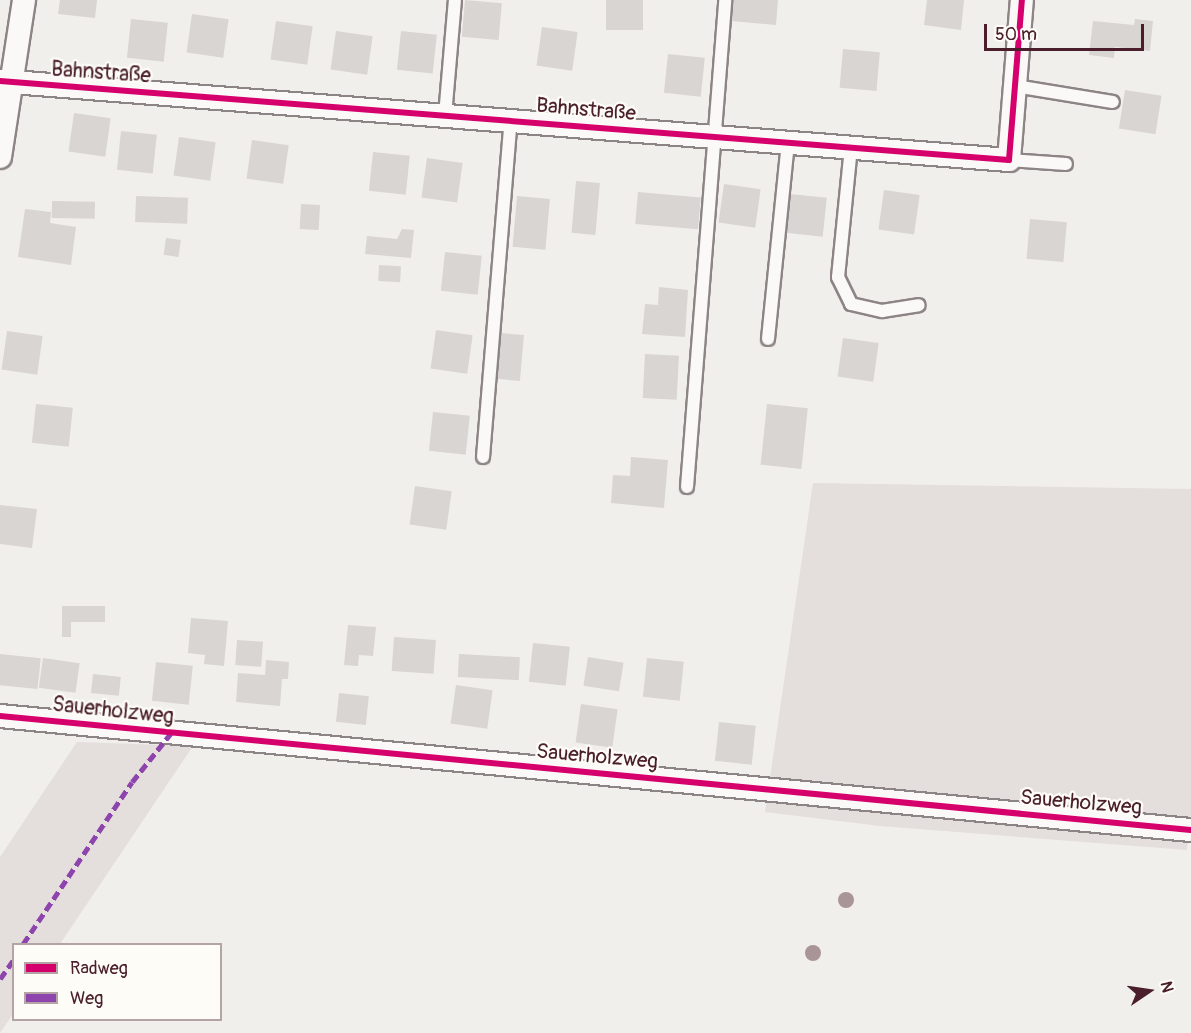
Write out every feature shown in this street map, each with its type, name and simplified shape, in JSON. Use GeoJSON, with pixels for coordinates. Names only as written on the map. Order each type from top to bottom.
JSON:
{"type":"FeatureCollection","features":[{"type":"Feature","properties":{"kind":"street"},"geometry":{"type":"LineString","coordinates":[[0,157],[5,82],[24,0]]}},
{"type":"Feature","properties":{"kind":"street"},"geometry":{"type":"LineString","coordinates":[[1009,160],[1022,0]]}},
{"type":"Feature","properties":{"kind":"street","name":"Bahnstraße"},"geometry":{"type":"LineString","coordinates":[[5,82],[1009,160]]}},
{"type":"Feature","properties":{"kind":"street","name":"Sauerholzweg"},"geometry":{"type":"LineString","coordinates":[[0,716],[1191,830]]}},
{"type":"Feature","properties":{"kind":"lane"},"geometry":{"type":"LineString","coordinates":[[445,116],[455,0]]}},
{"type":"Feature","properties":{"kind":"lane"},"geometry":{"type":"LineString","coordinates":[[687,487],[725,0]]}},
{"type":"Feature","properties":{"kind":"lane"},"geometry":{"type":"LineString","coordinates":[[1015,86],[1113,102]]}},
{"type":"Feature","properties":{"kind":"lane"},"geometry":{"type":"LineString","coordinates":[[483,457],[511,120]]}},
{"type":"Feature","properties":{"kind":"lane"},"geometry":{"type":"LineString","coordinates":[[768,339],[788,143]]}},
{"type":"Feature","properties":{"kind":"lane"},"geometry":{"type":"LineString","coordinates":[[851,147],[837,277],[851,304],[882,310],[919,304]]}},
{"type":"Feature","properties":{"kind":"lane"},"geometry":{"type":"LineString","coordinates":[[1009,160],[1066,164]]}},
{"type":"Feature","properties":{"kind":"shaded area"},"geometry":{"type":"Polygon","coordinates":[[[813,483],[1191,489],[1191,813],[1187,850],[880,826],[765,812],[813,483]]]}},
{"type":"Feature","properties":{"kind":"shaded area"},"geometry":{"type":"Polygon","coordinates":[[[77,742],[193,746],[61,943],[12,943],[12,1015],[0,1033],[0,857],[77,742]]]}},
{"type":"Feature","properties":{"kind":"building"},"geometry":{"type":"Polygon","coordinates":[[[60,0],[97,0],[95,18],[58,14],[60,0]]]}},
{"type":"Feature","properties":{"kind":"building"},"geometry":{"type":"Polygon","coordinates":[[[465,0],[502,3],[499,40],[462,37],[465,0]]]}},
{"type":"Feature","properties":{"kind":"building"},"geometry":{"type":"Polygon","coordinates":[[[606,0],[643,0],[643,30],[606,30],[606,0]]]}},
{"type":"Feature","properties":{"kind":"building"},"geometry":{"type":"Polygon","coordinates":[[[733,0],[778,0],[776,25],[732,21],[733,0]]]}},
{"type":"Feature","properties":{"kind":"building"},"geometry":{"type":"Polygon","coordinates":[[[927,0],[964,0],[961,30],[924,25],[927,0]]]}},
{"type":"Feature","properties":{"kind":"building"},"geometry":{"type":"Polygon","coordinates":[[[192,14],[229,19],[223,58],[187,53],[192,14]]]}},
{"type":"Feature","properties":{"kind":"building"},"geometry":{"type":"Polygon","coordinates":[[[131,19],[168,23],[164,62],[127,58],[131,19]]]}},
{"type":"Feature","properties":{"kind":"building"},"geometry":{"type":"Polygon","coordinates":[[[1135,19],[1153,21],[1150,51],[1115,47],[1114,58],[1089,55],[1093,21],[1134,25],[1135,19]]]}},
{"type":"Feature","properties":{"kind":"building"},"geometry":{"type":"Polygon","coordinates":[[[276,21],[313,26],[307,65],[271,60],[276,21]]]}},
{"type":"Feature","properties":{"kind":"building"},"geometry":{"type":"Polygon","coordinates":[[[542,27],[578,32],[572,71],[537,66],[542,27]]]}},
{"type":"Feature","properties":{"kind":"building"},"geometry":{"type":"Polygon","coordinates":[[[336,31],[373,36],[367,75],[331,70],[336,31]]]}},
{"type":"Feature","properties":{"kind":"building"},"geometry":{"type":"Polygon","coordinates":[[[401,31],[437,35],[433,74],[397,70],[401,31]]]}},
{"type":"Feature","properties":{"kind":"building"},"geometry":{"type":"Polygon","coordinates":[[[843,49],[880,52],[876,91],[840,88],[843,49]]]}},
{"type":"Feature","properties":{"kind":"building"},"geometry":{"type":"Polygon","coordinates":[[[668,54],[705,58],[701,97],[664,93],[668,54]]]}},
{"type":"Feature","properties":{"kind":"building"},"geometry":{"type":"Polygon","coordinates":[[[1125,90],[1162,96],[1155,134],[1119,129],[1125,90]]]}},
{"type":"Feature","properties":{"kind":"building"},"geometry":{"type":"Polygon","coordinates":[[[74,113],[111,118],[105,157],[69,152],[74,113]]]}},
{"type":"Feature","properties":{"kind":"building"},"geometry":{"type":"Polygon","coordinates":[[[121,131],[157,135],[153,174],[117,170],[121,131]]]}},
{"type":"Feature","properties":{"kind":"building"},"geometry":{"type":"Polygon","coordinates":[[[179,137],[216,142],[210,181],[174,176],[179,137]]]}},
{"type":"Feature","properties":{"kind":"building"},"geometry":{"type":"Polygon","coordinates":[[[252,140],[289,145],[283,184],[247,179],[252,140]]]}},
{"type":"Feature","properties":{"kind":"building"},"geometry":{"type":"Polygon","coordinates":[[[373,152],[410,156],[406,195],[369,191],[373,152]]]}},
{"type":"Feature","properties":{"kind":"building"},"geometry":{"type":"Polygon","coordinates":[[[427,158],[463,163],[457,203],[421,198],[427,158]]]}},
{"type":"Feature","properties":{"kind":"building"},"geometry":{"type":"Polygon","coordinates":[[[576,181],[600,183],[595,235],[571,233],[576,181]]]}},
{"type":"Feature","properties":{"kind":"building"},"geometry":{"type":"Polygon","coordinates":[[[724,184],[761,189],[755,228],[719,223],[724,184]]]}},
{"type":"Feature","properties":{"kind":"building"},"geometry":{"type":"Polygon","coordinates":[[[884,190],[920,195],[914,235],[878,230],[884,190]]]}},
{"type":"Feature","properties":{"kind":"building"},"geometry":{"type":"Polygon","coordinates":[[[638,192],[701,197],[698,229],[635,224],[638,192]]]}},
{"type":"Feature","properties":{"kind":"building"},"geometry":{"type":"Polygon","coordinates":[[[790,194],[827,198],[823,237],[786,233],[790,194]]]}},
{"type":"Feature","properties":{"kind":"building"},"geometry":{"type":"Polygon","coordinates":[[[136,196],[188,198],[187,224],[135,222],[136,196]]]}},
{"type":"Feature","properties":{"kind":"building"},"geometry":{"type":"Polygon","coordinates":[[[517,196],[550,199],[545,250],[513,247],[517,196]]]}},
{"type":"Feature","properties":{"kind":"building"},"geometry":{"type":"Polygon","coordinates":[[[52,201],[95,202],[95,219],[52,218],[52,201]]]}},
{"type":"Feature","properties":{"kind":"building"},"geometry":{"type":"Polygon","coordinates":[[[301,204],[320,205],[319,230],[300,229],[301,204]]]}},
{"type":"Feature","properties":{"kind":"building"},"geometry":{"type":"Polygon","coordinates":[[[25,209],[51,212],[50,223],[76,227],[71,265],[18,257],[25,209]]]}},
{"type":"Feature","properties":{"kind":"building"},"geometry":{"type":"Polygon","coordinates":[[[1030,219],[1067,222],[1063,262],[1027,259],[1030,219]]]}},
{"type":"Feature","properties":{"kind":"building"},"geometry":{"type":"Polygon","coordinates":[[[402,229],[414,230],[411,258],[365,254],[367,236],[397,239],[402,229]]]}},
{"type":"Feature","properties":{"kind":"building"},"geometry":{"type":"Polygon","coordinates":[[[166,238],[181,240],[178,257],[164,255],[166,238]]]}},
{"type":"Feature","properties":{"kind":"building"},"geometry":{"type":"Polygon","coordinates":[[[445,252],[482,256],[478,295],[441,291],[445,252]]]}},
{"type":"Feature","properties":{"kind":"building"},"geometry":{"type":"Polygon","coordinates":[[[379,265],[401,266],[400,282],[378,281],[379,265]]]}},
{"type":"Feature","properties":{"kind":"building"},"geometry":{"type":"Polygon","coordinates":[[[659,287],[688,290],[685,337],[642,334],[645,304],[658,305],[659,287]]]}},
{"type":"Feature","properties":{"kind":"building"},"geometry":{"type":"Polygon","coordinates":[[[436,330],[473,335],[467,374],[431,369],[436,330]]]}},
{"type":"Feature","properties":{"kind":"building"},"geometry":{"type":"Polygon","coordinates":[[[7,331],[43,336],[37,375],[2,370],[7,331]]]}},
{"type":"Feature","properties":{"kind":"building"},"geometry":{"type":"Polygon","coordinates":[[[500,333],[524,335],[520,381],[496,379],[500,333]]]}},
{"type":"Feature","properties":{"kind":"building"},"geometry":{"type":"Polygon","coordinates":[[[843,338],[879,343],[873,382],[838,377],[843,338]]]}},
{"type":"Feature","properties":{"kind":"building"},"geometry":{"type":"Polygon","coordinates":[[[645,354],[679,356],[677,400],[643,398],[645,354]]]}},
{"type":"Feature","properties":{"kind":"building"},"geometry":{"type":"Polygon","coordinates":[[[36,404],[73,408],[69,447],[32,443],[36,404]]]}},
{"type":"Feature","properties":{"kind":"building"},"geometry":{"type":"Polygon","coordinates":[[[767,404],[808,408],[801,469],[761,465],[767,404]]]}},
{"type":"Feature","properties":{"kind":"building"},"geometry":{"type":"Polygon","coordinates":[[[433,412],[470,416],[466,455],[429,451],[433,412]]]}},
{"type":"Feature","properties":{"kind":"building"},"geometry":{"type":"Polygon","coordinates":[[[631,457],[668,460],[664,508],[611,503],[613,475],[630,476],[631,457]]]}},
{"type":"Feature","properties":{"kind":"building"},"geometry":{"type":"Polygon","coordinates":[[[415,486],[452,491],[446,530],[410,525],[415,486]]]}},
{"type":"Feature","properties":{"kind":"building"},"geometry":{"type":"Polygon","coordinates":[[[0,505],[37,509],[32,548],[0,544],[0,505]]]}},
{"type":"Feature","properties":{"kind":"building"},"geometry":{"type":"Polygon","coordinates":[[[62,606],[105,606],[105,622],[71,622],[71,637],[62,637],[62,606]]]}},
{"type":"Feature","properties":{"kind":"building"},"geometry":{"type":"Polygon","coordinates":[[[191,618],[228,621],[224,666],[204,664],[205,655],[188,653],[191,618]]]}},
{"type":"Feature","properties":{"kind":"building"},"geometry":{"type":"Polygon","coordinates":[[[348,625],[376,627],[373,656],[359,655],[358,666],[344,665],[348,625]]]}},
{"type":"Feature","properties":{"kind":"building"},"geometry":{"type":"Polygon","coordinates":[[[394,637],[436,640],[434,674],[392,671],[394,637]]]}},
{"type":"Feature","properties":{"kind":"building"},"geometry":{"type":"Polygon","coordinates":[[[237,640],[263,642],[261,667],[235,665],[237,640]]]}},
{"type":"Feature","properties":{"kind":"building"},"geometry":{"type":"Polygon","coordinates":[[[533,643],[570,647],[566,686],[529,682],[533,643]]]}},
{"type":"Feature","properties":{"kind":"building"},"geometry":{"type":"Polygon","coordinates":[[[0,654],[41,658],[38,689],[0,685],[0,654]]]}},
{"type":"Feature","properties":{"kind":"building"},"geometry":{"type":"Polygon","coordinates":[[[459,654],[520,657],[519,680],[458,677],[459,654]]]}},
{"type":"Feature","properties":{"kind":"building"},"geometry":{"type":"Polygon","coordinates":[[[588,657],[624,663],[619,691],[583,686],[588,657]]]}},
{"type":"Feature","properties":{"kind":"building"},"geometry":{"type":"Polygon","coordinates":[[[43,658],[80,663],[75,693],[39,688],[43,658]]]}},
{"type":"Feature","properties":{"kind":"building"},"geometry":{"type":"Polygon","coordinates":[[[647,658],[684,662],[680,701],[643,697],[647,658]]]}},
{"type":"Feature","properties":{"kind":"building"},"geometry":{"type":"Polygon","coordinates":[[[266,660],[289,662],[288,679],[282,679],[280,706],[236,702],[238,673],[265,675],[266,660]]]}},
{"type":"Feature","properties":{"kind":"building"},"geometry":{"type":"Polygon","coordinates":[[[156,662],[193,666],[189,705],[152,701],[156,662]]]}},
{"type":"Feature","properties":{"kind":"building"},"geometry":{"type":"Polygon","coordinates":[[[93,674],[121,677],[119,696],[91,693],[93,674]]]}},
{"type":"Feature","properties":{"kind":"building"},"geometry":{"type":"Polygon","coordinates":[[[456,685],[493,690],[487,729],[451,724],[456,685]]]}},
{"type":"Feature","properties":{"kind":"building"},"geometry":{"type":"Polygon","coordinates":[[[339,693],[369,696],[366,725],[336,722],[339,693]]]}},
{"type":"Feature","properties":{"kind":"building"},"geometry":{"type":"Polygon","coordinates":[[[581,704],[618,709],[612,748],[576,743],[581,704]]]}},
{"type":"Feature","properties":{"kind":"building"},"geometry":{"type":"Polygon","coordinates":[[[719,722],[756,726],[752,765],[715,761],[719,722]]]}},
{"type":"Feature","properties":{"kind":"marked path"},"geometry":{"type":"LineString","coordinates":[[24,943],[132,782],[171,733]]}},
{"type":"Feature","properties":{"kind":"marked path"},"geometry":{"type":"LineString","coordinates":[[0,979],[12,962]]}},
{"type":"Feature","properties":{"kind":"cycle path"},"geometry":{"type":"LineString","coordinates":[[0,81],[1009,160],[1022,0]]}},
{"type":"Feature","properties":{"kind":"cycle path"},"geometry":{"type":"LineString","coordinates":[[0,716],[1191,830]]}}]}
